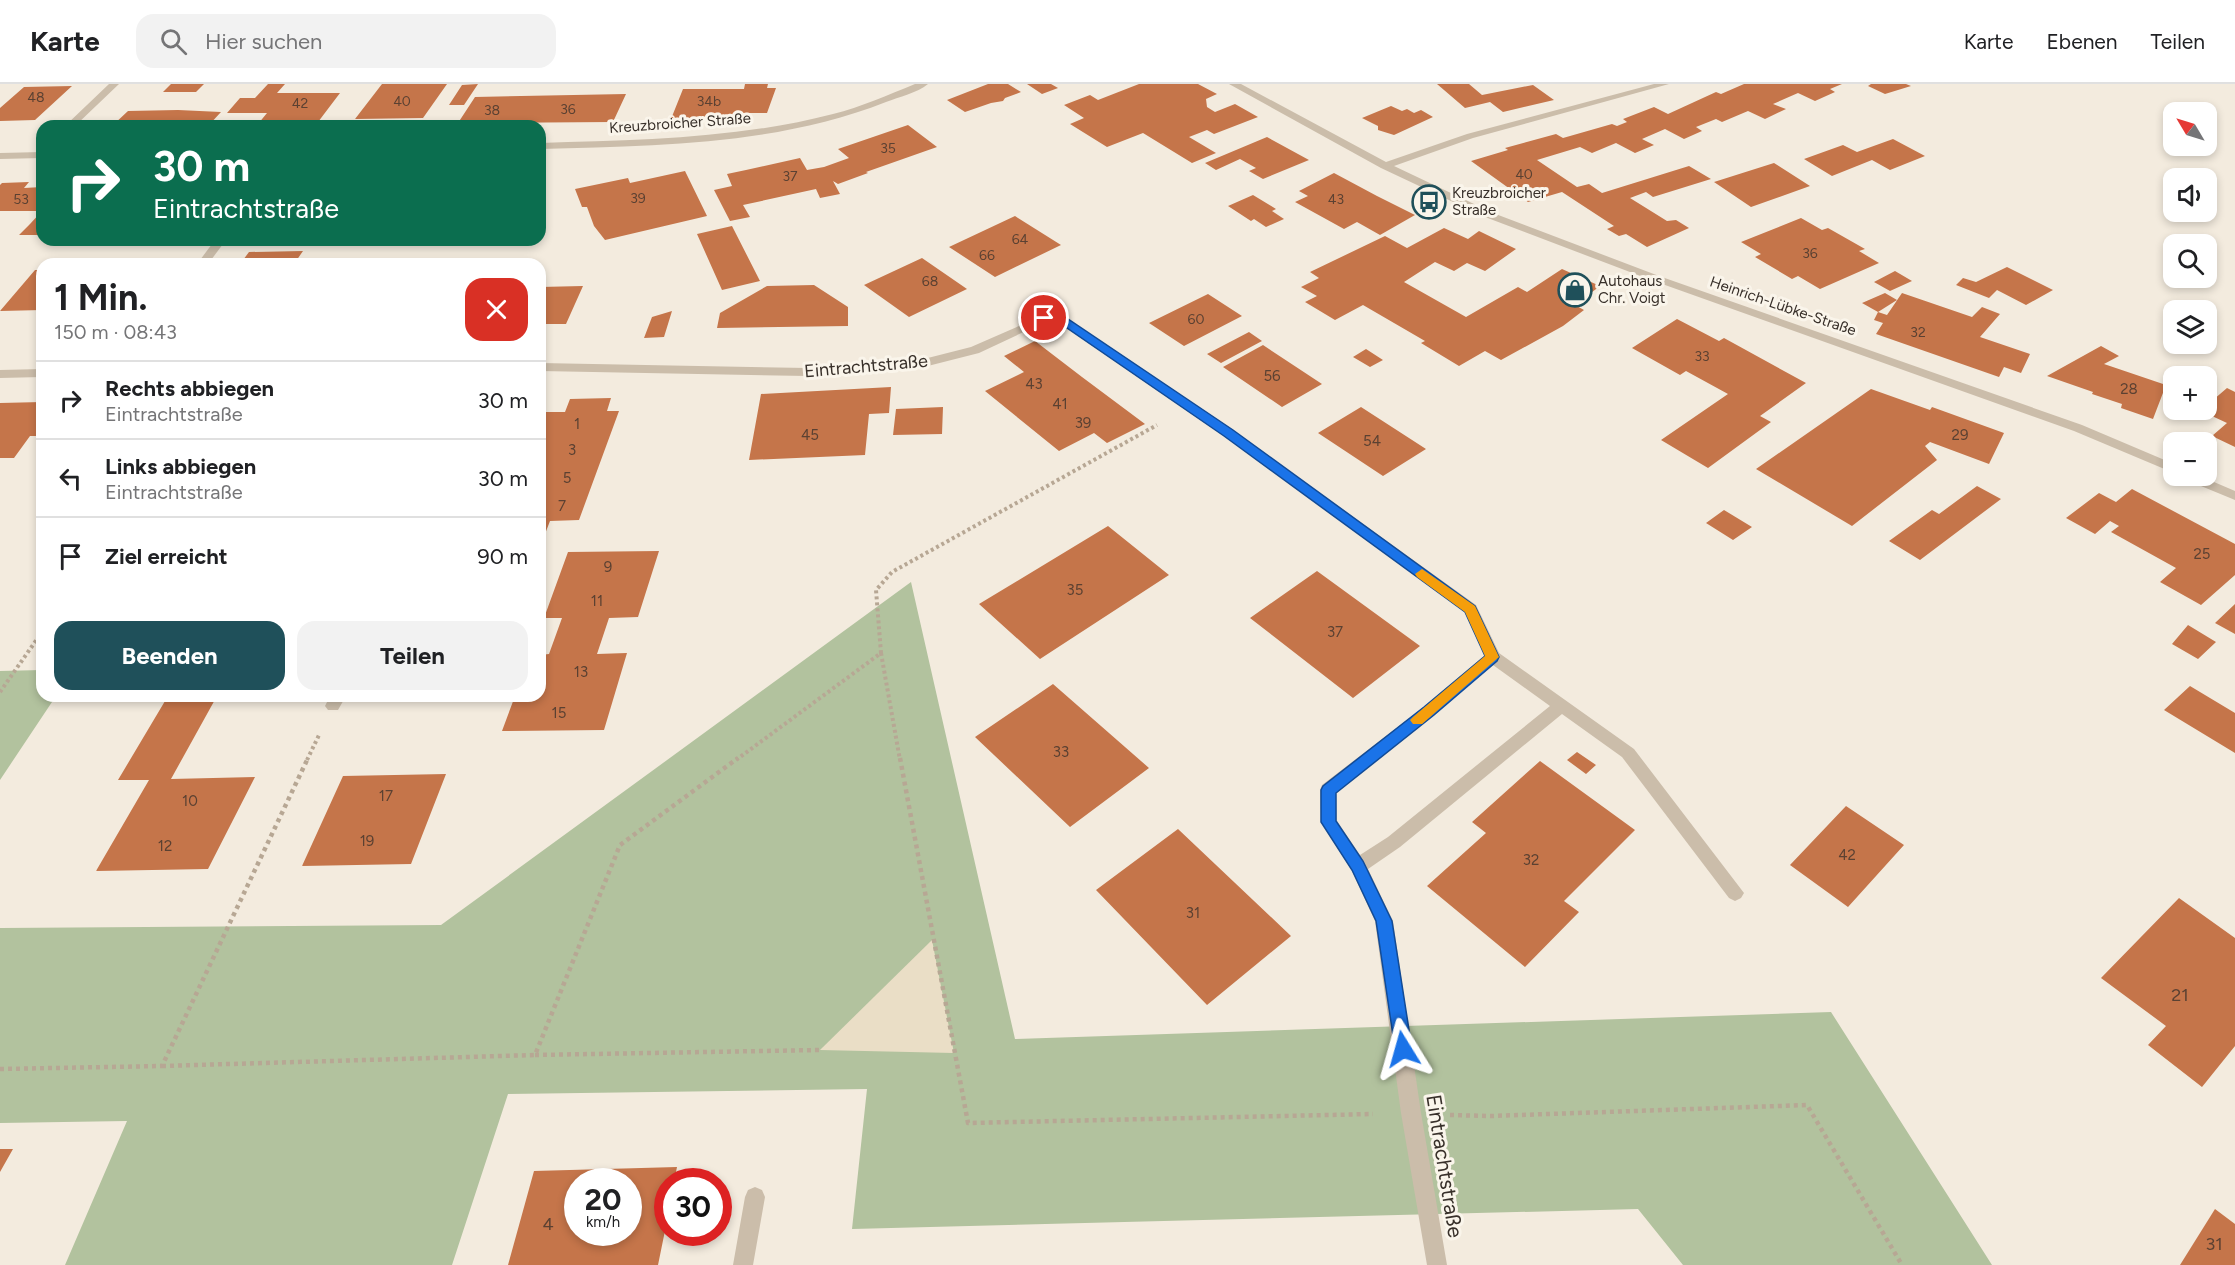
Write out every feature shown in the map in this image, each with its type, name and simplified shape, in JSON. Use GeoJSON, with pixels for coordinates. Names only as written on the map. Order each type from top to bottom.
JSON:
{"type":"FeatureCollection","features":[{"type":"Feature","properties":{"kind":"street"},"geometry":{"type":"LineString","coordinates":[[76,120],[114,84]]}},
{"type":"Feature","properties":{"kind":"street","name":"Kreuzbroicher Straße"},"geometry":{"type":"LineString","coordinates":[[546,146],[746,135],[838,116],[923,84]]}},
{"type":"Feature","properties":{"kind":"street","name":"Heinrich-Lübke-Straße"},"geometry":{"type":"LineString","coordinates":[[1234,84],[1385,166],[1489,215],[1562,244],[2078,428],[2163,464]]}},
{"type":"Feature","properties":{"kind":"street"},"geometry":{"type":"LineString","coordinates":[[1385,166],[1470,136],[1664,84]]}},
{"type":"Feature","properties":{"kind":"street"},"geometry":{"type":"LineString","coordinates":[[0,156],[36,154]]}},
{"type":"Feature","properties":{"kind":"street"},"geometry":{"type":"LineString","coordinates":[[207,258],[216,246]]}},
{"type":"Feature","properties":{"kind":"street","name":"Eintrachtstraße"},"geometry":{"type":"LineString","coordinates":[[546,367],[808,372],[916,365],[975,350],[1044,318],[1064,321],[1190,407],[1471,609],[1493,657],[1429,711],[1328,790],[1329,822],[1358,866],[1384,921],[1411,1113],[1437,1265]]}},
{"type":"Feature","properties":{"kind":"street"},"geometry":{"type":"LineString","coordinates":[[0,374],[36,374]]}},
{"type":"Feature","properties":{"kind":"street"},"geometry":{"type":"LineString","coordinates":[[2212,486],[2235,496]]}},
{"type":"Feature","properties":{"kind":"street"},"geometry":{"type":"LineString","coordinates":[[1493,657],[1628,753],[1735,893]]}},
{"type":"Feature","properties":{"kind":"street"},"geometry":{"type":"LineString","coordinates":[[1358,866],[1394,842],[1562,705]]}},
{"type":"Feature","properties":{"kind":"street"},"geometry":{"type":"LineString","coordinates":[[742,1265],[755,1197]]}},
{"type":"Feature","properties":{"kind":"path"},"geometry":{"type":"LineString","coordinates":[[1190,407],[892,572],[876,590],[881,653],[932,940],[968,1123],[1411,1113],[1491,1116],[1807,1105],[1902,1265]]}},
{"type":"Feature","properties":{"kind":"path"},"geometry":{"type":"LineString","coordinates":[[0,693],[36,641]]}},
{"type":"Feature","properties":{"kind":"path"},"geometry":{"type":"LineString","coordinates":[[535,1055],[620,845],[881,653]]}},
{"type":"Feature","properties":{"kind":"path"},"geometry":{"type":"LineString","coordinates":[[162,1066],[335,702]]}},
{"type":"Feature","properties":{"kind":"path"},"geometry":{"type":"LineString","coordinates":[[0,1069],[820,1050]]}},
{"type":"Feature","properties":{"kind":"green space"},"geometry":{"type":"Polygon","coordinates":[[[911,582],[1015,1039],[1831,1012],[1992,1265],[1683,1265],[1638,1209],[852,1229],[867,1089],[508,1094],[452,1265],[65,1265],[127,1121],[0,1123],[0,928],[441,925],[911,582]]]}},
{"type":"Feature","properties":{"kind":"green space"},"geometry":{"type":"Polygon","coordinates":[[[36,670],[36,702],[52,702],[0,780],[0,671],[36,670]]]}},
{"type":"Feature","properties":{"kind":"shaded area"},"geometry":{"type":"Polygon","coordinates":[[[932,940],[954,1053],[820,1050],[932,940]]]}},
{"type":"Feature","properties":{"kind":"building"},"geometry":{"type":"Polygon","coordinates":[[[171,84],[204,84],[196,92],[163,92],[171,84]]]}},
{"type":"Feature","properties":{"kind":"building"},"geometry":{"type":"Polygon","coordinates":[[[268,84],[285,84],[277,93],[340,93],[320,120],[261,120],[267,113],[227,113],[240,98],[255,98],[268,84]]]}},
{"type":"Feature","properties":{"kind":"building"},"geometry":{"type":"Polygon","coordinates":[[[382,84],[447,84],[423,118],[355,119],[382,84]]]}},
{"type":"Feature","properties":{"kind":"building"},"geometry":{"type":"Polygon","coordinates":[[[478,84],[464,105],[449,105],[462,85],[478,84]]]}},
{"type":"Feature","properties":{"kind":"building"},"geometry":{"type":"Polygon","coordinates":[[[745,84],[768,84],[767,88],[776,88],[767,113],[735,113],[734,118],[671,119],[683,89],[744,89],[745,84]]]}},
{"type":"Feature","properties":{"kind":"building"},"geometry":{"type":"Polygon","coordinates":[[[988,84],[1008,84],[1021,92],[1003,101],[965,112],[947,100],[988,84]]]}},
{"type":"Feature","properties":{"kind":"building"},"geometry":{"type":"Polygon","coordinates":[[[1027,84],[1051,84],[1058,88],[1042,94],[1027,84]]]}},
{"type":"Feature","properties":{"kind":"building"},"geometry":{"type":"Polygon","coordinates":[[[1139,84],[1198,84],[1217,94],[1206,99],[1207,107],[1215,112],[1235,104],[1258,117],[1214,134],[1207,130],[1189,137],[1216,153],[1192,163],[1143,133],[1107,147],[1070,124],[1084,118],[1064,105],[1090,95],[1098,100],[1139,84]]]}},
{"type":"Feature","properties":{"kind":"building"},"geometry":{"type":"Polygon","coordinates":[[[1437,84],[1469,84],[1482,95],[1533,85],[1554,100],[1503,112],[1490,102],[1465,108],[1437,84]]]}},
{"type":"Feature","properties":{"kind":"building"},"geometry":{"type":"Polygon","coordinates":[[[1744,84],[1842,84],[1830,89],[1835,92],[1815,101],[1798,93],[1773,104],[1786,109],[1765,119],[1748,111],[1722,122],[1716,119],[1696,127],[1702,131],[1684,139],[1665,129],[1642,139],[1654,145],[1635,153],[1616,143],[1592,153],[1580,147],[1537,160],[1577,187],[1589,184],[1602,193],[1689,166],[1711,179],[1653,197],[1646,192],[1630,198],[1667,221],[1676,220],[1689,228],[1647,247],[1626,234],[1619,236],[1607,229],[1614,226],[1562,192],[1528,202],[1471,161],[1508,150],[1505,148],[1556,134],[1563,138],[1612,124],[1617,126],[1627,122],[1623,119],[1654,107],[1668,114],[1716,92],[1721,94],[1744,84]]]}},
{"type":"Feature","properties":{"kind":"building"},"geometry":{"type":"Polygon","coordinates":[[[1871,84],[1911,86],[1885,94],[1868,86],[1871,84]]]}},
{"type":"Feature","properties":{"kind":"building"},"geometry":{"type":"Polygon","coordinates":[[[72,86],[35,120],[0,121],[0,108],[24,87],[72,86]]]}},
{"type":"Feature","properties":{"kind":"building"},"geometry":{"type":"Polygon","coordinates":[[[626,94],[613,122],[460,120],[475,97],[626,94]]]}},
{"type":"Feature","properties":{"kind":"building"},"geometry":{"type":"Polygon","coordinates":[[[1391,106],[1414,113],[1421,110],[1433,117],[1394,135],[1378,130],[1378,126],[1362,118],[1391,106]]]}},
{"type":"Feature","properties":{"kind":"building"},"geometry":{"type":"Polygon","coordinates":[[[128,111],[221,112],[214,120],[118,120],[128,111]]]}},
{"type":"Feature","properties":{"kind":"building"},"geometry":{"type":"Polygon","coordinates":[[[908,125],[937,147],[838,184],[833,181],[840,194],[820,198],[816,189],[743,205],[750,217],[730,221],[714,190],[732,186],[727,174],[800,158],[807,170],[824,167],[849,158],[838,149],[908,125]]]}},
{"type":"Feature","properties":{"kind":"building"},"geometry":{"type":"Polygon","coordinates":[[[1267,137],[1309,160],[1263,179],[1249,171],[1256,168],[1240,159],[1216,170],[1205,163],[1267,137]]]}},
{"type":"Feature","properties":{"kind":"building"},"geometry":{"type":"Polygon","coordinates":[[[1893,139],[1925,156],[1890,170],[1872,160],[1832,176],[1804,159],[1843,145],[1857,152],[1893,139]]]}},
{"type":"Feature","properties":{"kind":"building"},"geometry":{"type":"Polygon","coordinates":[[[1774,163],[1810,186],[1751,207],[1714,182],[1774,163]]]}},
{"type":"Feature","properties":{"kind":"building"},"geometry":{"type":"Polygon","coordinates":[[[685,171],[707,216],[605,240],[594,226],[587,207],[582,207],[575,189],[628,178],[630,183],[685,171]]]}},
{"type":"Feature","properties":{"kind":"building"},"geometry":{"type":"Polygon","coordinates":[[[1334,173],[1415,215],[1380,235],[1357,222],[1344,229],[1295,202],[1308,196],[1299,191],[1334,173]]]}},
{"type":"Feature","properties":{"kind":"building"},"geometry":{"type":"Polygon","coordinates":[[[29,182],[24,188],[36,187],[36,211],[0,211],[0,185],[29,182]]]}},
{"type":"Feature","properties":{"kind":"building"},"geometry":{"type":"Polygon","coordinates":[[[1253,195],[1276,209],[1272,211],[1284,219],[1266,227],[1254,219],[1251,221],[1228,206],[1253,195]]]}},
{"type":"Feature","properties":{"kind":"building"},"geometry":{"type":"Polygon","coordinates":[[[1015,216],[1061,245],[995,277],[949,247],[1015,216]]]}},
{"type":"Feature","properties":{"kind":"building"},"geometry":{"type":"Polygon","coordinates":[[[36,218],[36,235],[19,235],[36,218]]]}},
{"type":"Feature","properties":{"kind":"building"},"geometry":{"type":"Polygon","coordinates":[[[1801,218],[1822,230],[1828,228],[1865,249],[1859,251],[1879,263],[1820,289],[1798,276],[1792,279],[1755,257],[1761,254],[1741,242],[1801,218]]]}},
{"type":"Feature","properties":{"kind":"building"},"geometry":{"type":"Polygon","coordinates":[[[732,226],[760,281],[722,290],[697,234],[732,226]]]}},
{"type":"Feature","properties":{"kind":"building"},"geometry":{"type":"Polygon","coordinates":[[[1444,228],[1468,239],[1479,231],[1516,249],[1485,271],[1467,263],[1454,271],[1435,262],[1404,282],[1466,317],[1518,287],[1527,292],[1562,269],[1600,286],[1575,305],[1584,310],[1563,326],[1501,360],[1485,351],[1459,366],[1421,343],[1425,341],[1363,305],[1335,320],[1305,302],[1317,296],[1301,287],[1319,278],[1310,272],[1385,236],[1407,248],[1444,228]]]}},
{"type":"Feature","properties":{"kind":"building"},"geometry":{"type":"Polygon","coordinates":[[[303,251],[298,258],[244,258],[249,252],[303,251]]]}},
{"type":"Feature","properties":{"kind":"building"},"geometry":{"type":"Polygon","coordinates":[[[922,258],[967,289],[909,317],[864,285],[922,258]]]}},
{"type":"Feature","properties":{"kind":"building"},"geometry":{"type":"Polygon","coordinates":[[[2007,267],[2053,290],[2026,305],[1997,290],[1989,298],[1956,285],[1963,278],[1976,282],[2007,267]]]}},
{"type":"Feature","properties":{"kind":"building"},"geometry":{"type":"Polygon","coordinates":[[[35,270],[36,270],[36,310],[0,311],[35,270]]]}},
{"type":"Feature","properties":{"kind":"building"},"geometry":{"type":"Polygon","coordinates":[[[1895,271],[1912,281],[1890,291],[1874,282],[1895,271]]]}},
{"type":"Feature","properties":{"kind":"building"},"geometry":{"type":"Polygon","coordinates":[[[814,285],[848,307],[848,326],[717,328],[720,313],[767,286],[814,285]]]}},
{"type":"Feature","properties":{"kind":"building"},"geometry":{"type":"Polygon","coordinates":[[[583,286],[566,324],[546,324],[546,287],[583,286]]]}},
{"type":"Feature","properties":{"kind":"building"},"geometry":{"type":"Polygon","coordinates":[[[1885,293],[1897,300],[1878,312],[1862,303],[1885,293]]]}},
{"type":"Feature","properties":{"kind":"building"},"geometry":{"type":"Polygon","coordinates":[[[1902,293],[1972,317],[1982,307],[2000,314],[1980,337],[2030,354],[2021,373],[2004,367],[1999,377],[1876,334],[1883,323],[1874,320],[1878,312],[1887,315],[1902,293]]]}},
{"type":"Feature","properties":{"kind":"building"},"geometry":{"type":"Polygon","coordinates":[[[1208,294],[1242,316],[1184,346],[1149,323],[1208,294]]]}},
{"type":"Feature","properties":{"kind":"building"},"geometry":{"type":"Polygon","coordinates":[[[672,311],[664,337],[644,338],[652,317],[672,311]]]}},
{"type":"Feature","properties":{"kind":"building"},"geometry":{"type":"Polygon","coordinates":[[[1677,319],[1719,341],[1724,338],[1806,383],[1760,416],[1771,422],[1708,468],[1661,440],[1728,394],[1686,371],[1680,375],[1632,348],[1677,319]]]}},
{"type":"Feature","properties":{"kind":"building"},"geometry":{"type":"Polygon","coordinates":[[[1249,332],[1262,341],[1221,363],[1207,354],[1249,332]]]}},
{"type":"Feature","properties":{"kind":"building"},"geometry":{"type":"Polygon","coordinates":[[[1035,341],[1145,424],[1107,443],[1094,433],[1059,451],[985,391],[1024,372],[1004,356],[1035,341]]]}},
{"type":"Feature","properties":{"kind":"building"},"geometry":{"type":"Polygon","coordinates":[[[1263,345],[1322,384],[1282,407],[1223,367],[1263,345]]]}},
{"type":"Feature","properties":{"kind":"building"},"geometry":{"type":"Polygon","coordinates":[[[2101,346],[2119,356],[2104,364],[2163,384],[2163,393],[2153,419],[2121,408],[2122,404],[2092,394],[2093,392],[2047,376],[2101,346]]]}},
{"type":"Feature","properties":{"kind":"building"},"geometry":{"type":"Polygon","coordinates":[[[1366,349],[1383,360],[1370,367],[1353,357],[1366,349]]]}},
{"type":"Feature","properties":{"kind":"building"},"geometry":{"type":"Polygon","coordinates":[[[891,387],[889,413],[869,414],[865,455],[749,460],[761,394],[891,387]]]}},
{"type":"Feature","properties":{"kind":"building"},"geometry":{"type":"Polygon","coordinates":[[[2227,388],[2235,392],[2235,447],[2217,438],[2217,432],[2227,423],[2217,418],[2217,397],[2227,388]]]}},
{"type":"Feature","properties":{"kind":"building"},"geometry":{"type":"Polygon","coordinates":[[[1871,389],[1930,410],[1932,407],[2004,433],[1989,464],[1930,442],[1925,446],[1937,460],[1852,526],[1756,469],[1871,389]]]}},
{"type":"Feature","properties":{"kind":"building"},"geometry":{"type":"Polygon","coordinates":[[[611,398],[607,411],[619,411],[579,520],[550,521],[546,531],[546,412],[565,412],[570,399],[611,398]]]}},
{"type":"Feature","properties":{"kind":"building"},"geometry":{"type":"Polygon","coordinates":[[[36,402],[36,436],[30,436],[14,458],[0,458],[0,403],[36,402]]]}},
{"type":"Feature","properties":{"kind":"building"},"geometry":{"type":"Polygon","coordinates":[[[943,407],[942,434],[893,435],[896,409],[943,407]]]}},
{"type":"Feature","properties":{"kind":"building"},"geometry":{"type":"Polygon","coordinates":[[[1361,407],[1426,449],[1383,476],[1318,433],[1361,407]]]}},
{"type":"Feature","properties":{"kind":"building"},"geometry":{"type":"Polygon","coordinates":[[[1977,486],[2001,499],[1920,560],[1889,541],[1932,510],[1939,514],[1977,486]]]}},
{"type":"Feature","properties":{"kind":"building"},"geometry":{"type":"Polygon","coordinates":[[[2132,489],[2235,544],[2235,575],[2201,605],[2160,582],[2176,568],[2111,532],[2119,526],[2110,521],[2095,534],[2066,518],[2099,493],[2116,502],[2132,489]]]}},
{"type":"Feature","properties":{"kind":"building"},"geometry":{"type":"Polygon","coordinates":[[[1724,510],[1752,527],[1733,540],[1706,523],[1724,510]]]}},
{"type":"Feature","properties":{"kind":"building"},"geometry":{"type":"Polygon","coordinates":[[[1108,526],[1169,575],[1040,659],[979,604],[1108,526]]]}},
{"type":"Feature","properties":{"kind":"building"},"geometry":{"type":"Polygon","coordinates":[[[659,551],[638,617],[609,618],[597,654],[627,653],[604,730],[502,731],[513,702],[546,702],[546,654],[549,654],[562,618],[546,618],[546,612],[568,552],[659,551]]]}},
{"type":"Feature","properties":{"kind":"building"},"geometry":{"type":"Polygon","coordinates":[[[1317,571],[1420,646],[1353,698],[1250,618],[1317,571]]]}},
{"type":"Feature","properties":{"kind":"building"},"geometry":{"type":"Polygon","coordinates":[[[2235,604],[2235,634],[2215,623],[2235,604]]]}},
{"type":"Feature","properties":{"kind":"building"},"geometry":{"type":"Polygon","coordinates":[[[2188,625],[2216,642],[2198,659],[2172,644],[2188,625]]]}},
{"type":"Feature","properties":{"kind":"building"},"geometry":{"type":"Polygon","coordinates":[[[1053,684],[1149,768],[1070,827],[975,737],[1053,684]]]}},
{"type":"Feature","properties":{"kind":"building"},"geometry":{"type":"Polygon","coordinates":[[[2190,686],[2235,713],[2235,753],[2164,710],[2190,686]]]}},
{"type":"Feature","properties":{"kind":"building"},"geometry":{"type":"Polygon","coordinates":[[[164,702],[214,702],[171,779],[255,777],[208,869],[96,871],[149,780],[118,780],[164,702]]]}},
{"type":"Feature","properties":{"kind":"building"},"geometry":{"type":"Polygon","coordinates":[[[1577,752],[1596,765],[1586,774],[1567,760],[1577,752]]]}},
{"type":"Feature","properties":{"kind":"building"},"geometry":{"type":"Polygon","coordinates":[[[1540,761],[1635,830],[1564,901],[1579,912],[1525,967],[1427,886],[1486,833],[1472,822],[1540,761]]]}},
{"type":"Feature","properties":{"kind":"building"},"geometry":{"type":"Polygon","coordinates":[[[446,774],[411,864],[302,866],[343,776],[446,774]]]}},
{"type":"Feature","properties":{"kind":"building"},"geometry":{"type":"Polygon","coordinates":[[[1846,806],[1904,845],[1848,907],[1790,865],[1846,806]]]}},
{"type":"Feature","properties":{"kind":"building"},"geometry":{"type":"Polygon","coordinates":[[[1178,829],[1291,936],[1207,1005],[1096,890],[1178,829]]]}},
{"type":"Feature","properties":{"kind":"building"},"geometry":{"type":"Polygon","coordinates":[[[2179,898],[2235,938],[2235,1046],[2202,1087],[2148,1045],[2166,1026],[2101,978],[2179,898]]]}},
{"type":"Feature","properties":{"kind":"building"},"geometry":{"type":"Polygon","coordinates":[[[0,1149],[13,1149],[0,1172],[0,1149]]]}},
{"type":"Feature","properties":{"kind":"building"},"geometry":{"type":"Polygon","coordinates":[[[677,1167],[654,1168],[654,1246],[662,1246],[658,1265],[508,1265],[534,1171],[564,1170],[564,1246],[642,1246],[641,1168],[677,1167]]]}},
{"type":"Feature","properties":{"kind":"building"},"geometry":{"type":"Polygon","coordinates":[[[2215,1209],[2235,1224],[2235,1265],[2180,1265],[2215,1209]]]}},
{"type":"Feature","properties":{"kind":"slow traffic"},"geometry":{"type":"LineString","coordinates":[[1418,720],[1493,657],[1471,609],[1422,574]]}},
{"type":"Feature","properties":{"kind":"place","name":"Kreuzbroicher Straße"},"geometry":{"type":"Point","coordinates":[1429,202]}},
{"type":"Feature","properties":{"kind":"place","name":"Autohaus Chr. Voigt"},"geometry":{"type":"Point","coordinates":[1575,290]}},
{"type":"Feature","properties":{"kind":"route"},"geometry":{"type":"LineString","coordinates":[[1044,318],[1064,321],[1228,433],[1471,609],[1493,657],[1429,711],[1328,790],[1329,822],[1358,866],[1384,921],[1403,1049]]}}]}
